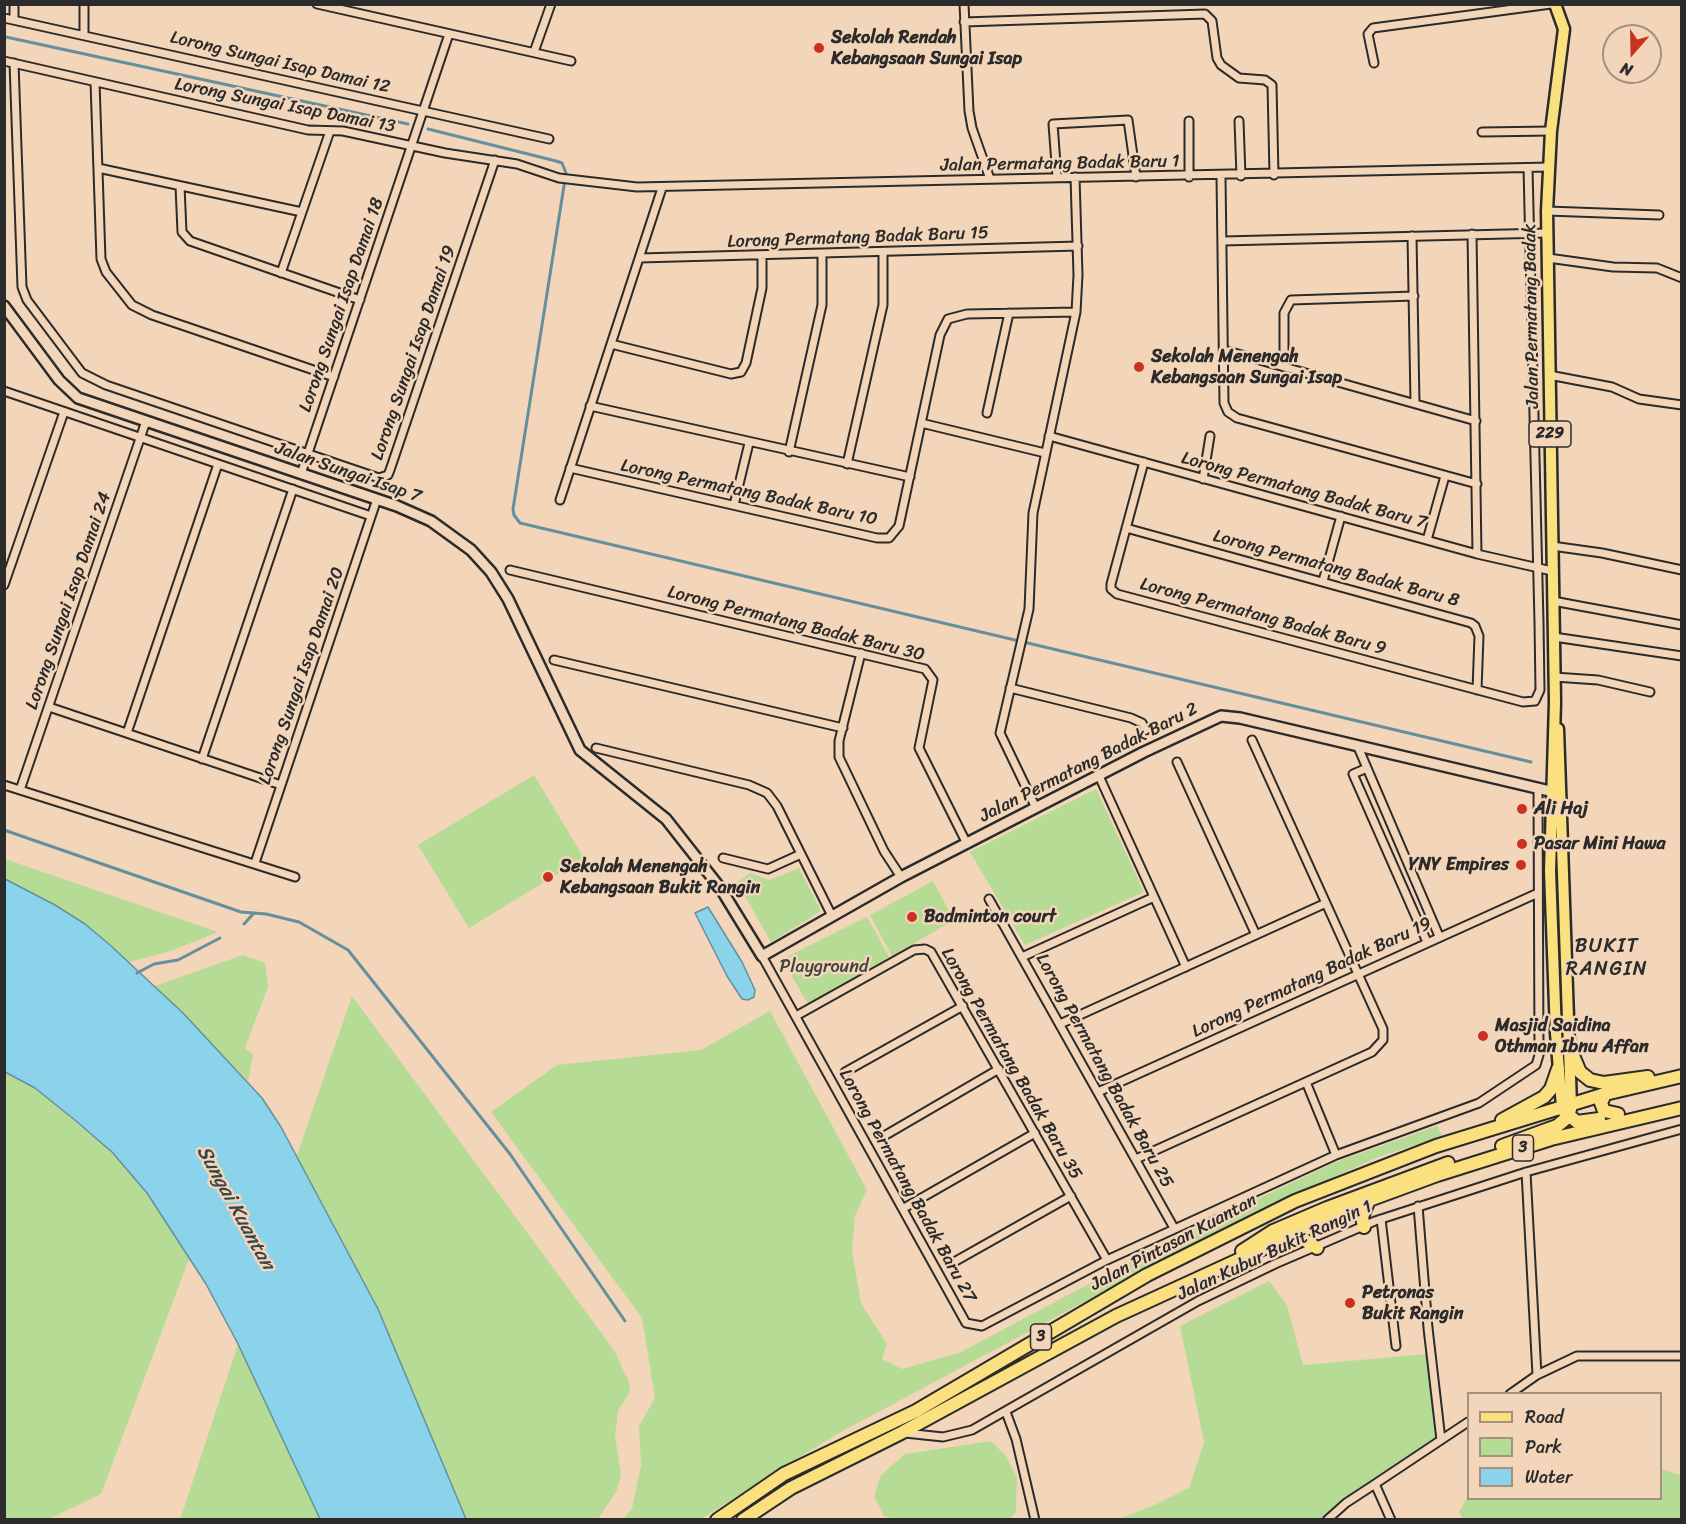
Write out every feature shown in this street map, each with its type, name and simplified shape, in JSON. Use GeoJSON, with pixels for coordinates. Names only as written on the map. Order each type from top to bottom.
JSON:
{"type":"FeatureCollection","features":[{"type":"Feature","properties":{"kind":"highway"},"geometry":{"type":"LineString","coordinates":[[1569,1046],[1580,1072],[1584,1077],[1597,1082],[1682,1076]]}},
{"type":"Feature","properties":{"kind":"highway"},"geometry":{"type":"LineString","coordinates":[[1474,1134],[1544,1097],[1551,1089],[1558,1069]]}},
{"type":"Feature","properties":{"kind":"highway","name":"Jalan Pintasan Kuantan"},"geometry":{"type":"LineString","coordinates":[[717,1520],[784,1474],[916,1411],[1188,1253],[1333,1185],[1474,1134],[1567,1110],[1605,1094],[1682,1076]]}},
{"type":"Feature","properties":{"kind":"highway"},"geometry":{"type":"LineString","coordinates":[[1605,1094],[1601,1103],[1604,1111],[1618,1114]]}},
{"type":"Feature","properties":{"kind":"highway"},"geometry":{"type":"LineString","coordinates":[[1230,1262],[1266,1235],[1327,1208],[1431,1168],[1551,1130],[1567,1110],[1581,1122],[1682,1100]]}},
{"type":"Feature","properties":{"kind":"highway","name":"Jalan Pintasan Kuantan"},"geometry":{"type":"LineString","coordinates":[[743,1520],[790,1488],[901,1433],[1080,1334],[1230,1262],[1369,1200],[1437,1175],[1541,1143],[1682,1108]]}},
{"type":"Feature","properties":{"kind":"highway"},"geometry":{"type":"LineString","coordinates":[[1364,1227],[1362,1217],[1369,1200]]}},
{"type":"Feature","properties":{"kind":"highway"},"geometry":{"type":"LineString","coordinates":[[1294,1233],[1317,1248]]}},
{"type":"Feature","properties":{"kind":"main road","name":"Jalan Permatang Badak"},"geometry":{"type":"LineString","coordinates":[[1555,4],[1562,17],[1564,40],[1551,131],[1547,233],[1556,792],[1569,1046],[1567,1110]]}},
{"type":"Feature","properties":{"kind":"main road","name":"Jalan Permatang Badak"},"geometry":{"type":"LineString","coordinates":[[1556,792],[1550,871],[1558,1069],[1567,1110]]}},
{"type":"Feature","properties":{"kind":"street"},"geometry":{"type":"LineString","coordinates":[[14,4],[14,20]]}},
{"type":"Feature","properties":{"kind":"street"},"geometry":{"type":"LineString","coordinates":[[84,4],[84,34]]}},
{"type":"Feature","properties":{"kind":"street"},"geometry":{"type":"LineString","coordinates":[[317,4],[571,61]]}},
{"type":"Feature","properties":{"kind":"street"},"geometry":{"type":"LineString","coordinates":[[534,52],[551,4]]}},
{"type":"Feature","properties":{"kind":"street"},"geometry":{"type":"LineString","coordinates":[[964,4],[969,111],[990,179]]}},
{"type":"Feature","properties":{"kind":"street"},"geometry":{"type":"LineString","coordinates":[[1374,63],[1368,34],[1373,28],[1551,4]]}},
{"type":"Feature","properties":{"kind":"street"},"geometry":{"type":"LineString","coordinates":[[964,22],[1205,14],[1212,21],[1217,58],[1221,65],[1239,78],[1265,80],[1272,85],[1274,175]]}},
{"type":"Feature","properties":{"kind":"street","name":"Lorong Sungai Isap Damai 12"},"geometry":{"type":"LineString","coordinates":[[4,18],[549,139]]}},
{"type":"Feature","properties":{"kind":"street","name":"Lorong Sungai Isap Damai 18"},"geometry":{"type":"LineString","coordinates":[[301,474],[449,34]]}},
{"type":"Feature","properties":{"kind":"street","name":"Lorong Sungai Isap Damai 13"},"geometry":{"type":"LineString","coordinates":[[4,61],[308,130],[330,131],[495,160],[536,168],[559,178],[572,180]]}},
{"type":"Feature","properties":{"kind":"street"},"geometry":{"type":"LineString","coordinates":[[14,63],[21,281],[23,294],[31,306],[88,378],[308,453]]}},
{"type":"Feature","properties":{"kind":"street"},"geometry":{"type":"LineString","coordinates":[[95,82],[100,259],[106,272],[136,308],[334,377]]}},
{"type":"Feature","properties":{"kind":"street"},"geometry":{"type":"LineString","coordinates":[[1058,177],[1053,124],[1128,120],[1136,177]]}},
{"type":"Feature","properties":{"kind":"street"},"geometry":{"type":"LineString","coordinates":[[1189,121],[1189,177]]}},
{"type":"Feature","properties":{"kind":"street"},"geometry":{"type":"LineString","coordinates":[[1239,121],[1241,176]]}},
{"type":"Feature","properties":{"kind":"street"},"geometry":{"type":"LineString","coordinates":[[282,273],[330,131]]}},
{"type":"Feature","properties":{"kind":"street"},"geometry":{"type":"LineString","coordinates":[[1482,132],[1551,131]]}},
{"type":"Feature","properties":{"kind":"street","name":"Lorong Sungai Isap Damai 19"},"geometry":{"type":"LineString","coordinates":[[308,453],[380,478],[388,475],[495,160]]}},
{"type":"Feature","properties":{"kind":"street","name":"Jalan Permatang Badak Baru 1"},"geometry":{"type":"LineString","coordinates":[[572,180],[662,188],[1549,167]]}},
{"type":"Feature","properties":{"kind":"street"},"geometry":{"type":"LineString","coordinates":[[98,168],[302,212]]}},
{"type":"Feature","properties":{"kind":"street"},"geometry":{"type":"LineString","coordinates":[[1528,168],[1538,568]]}},
{"type":"Feature","properties":{"kind":"street"},"geometry":{"type":"LineString","coordinates":[[1221,176],[1224,403],[1232,415],[1477,484]]}},
{"type":"Feature","properties":{"kind":"street"},"geometry":{"type":"LineString","coordinates":[[1036,808],[1001,740],[1001,726],[1029,609],[1033,513],[1076,312],[1078,246],[1075,177]]}},
{"type":"Feature","properties":{"kind":"street"},"geometry":{"type":"LineString","coordinates":[[180,186],[182,226],[186,237],[203,247],[360,300]]}},
{"type":"Feature","properties":{"kind":"street"},"geometry":{"type":"LineString","coordinates":[[560,500],[662,188]]}},
{"type":"Feature","properties":{"kind":"street"},"geometry":{"type":"LineString","coordinates":[[1547,211],[1659,215]]}},
{"type":"Feature","properties":{"kind":"street"},"geometry":{"type":"LineString","coordinates":[[1223,241],[1547,233]]}},
{"type":"Feature","properties":{"kind":"street"},"geometry":{"type":"LineString","coordinates":[[1472,234],[1478,554]]}},
{"type":"Feature","properties":{"kind":"street"},"geometry":{"type":"LineString","coordinates":[[1412,236],[1414,403]]}},
{"type":"Feature","properties":{"kind":"street","name":"Lorong Permatang Badak Baru 15"},"geometry":{"type":"LineString","coordinates":[[640,258],[762,257],[1078,246]]}},
{"type":"Feature","properties":{"kind":"street"},"geometry":{"type":"LineString","coordinates":[[848,464],[883,305],[883,252]]}},
{"type":"Feature","properties":{"kind":"street"},"geometry":{"type":"LineString","coordinates":[[789,452],[823,295],[822,254]]}},
{"type":"Feature","properties":{"kind":"street"},"geometry":{"type":"LineString","coordinates":[[611,344],[731,374],[741,372],[746,363],[762,288],[762,257]]}},
{"type":"Feature","properties":{"kind":"street"},"geometry":{"type":"LineString","coordinates":[[1548,258],[1604,266],[1657,268],[1682,278]]}},
{"type":"Feature","properties":{"kind":"street"},"geometry":{"type":"LineString","coordinates":[[1284,367],[1284,308],[1291,300],[1413,296]]}},
{"type":"Feature","properties":{"kind":"street","name":"Jalan Sungai Isap 7"},"geometry":{"type":"LineString","coordinates":[[4,306],[71,393],[85,401],[414,513],[438,526],[471,550],[491,572],[508,598],[580,750],[666,819],[721,890],[762,956]]}},
{"type":"Feature","properties":{"kind":"street","name":"Lorong Permatang Badak Baru 10"},"geometry":{"type":"LineString","coordinates":[[570,468],[877,538],[889,538],[899,526],[945,323],[959,315],[1076,312]]}},
{"type":"Feature","properties":{"kind":"street"},"geometry":{"type":"LineString","coordinates":[[987,413],[1008,313]]}},
{"type":"Feature","properties":{"kind":"street"},"geometry":{"type":"LineString","coordinates":[[1224,350],[1476,421]]}},
{"type":"Feature","properties":{"kind":"street"},"geometry":{"type":"LineString","coordinates":[[1549,375],[1612,387],[1639,399],[1682,405]]}},
{"type":"Feature","properties":{"kind":"street"},"geometry":{"type":"LineString","coordinates":[[4,391],[371,516]]}},
{"type":"Feature","properties":{"kind":"street"},"geometry":{"type":"LineString","coordinates":[[590,406],[789,452],[910,477]]}},
{"type":"Feature","properties":{"kind":"street"},"geometry":{"type":"LineString","coordinates":[[4,585],[64,412]]}},
{"type":"Feature","properties":{"kind":"street","name":"Lorong Sungai Isap Damai 24"},"geometry":{"type":"LineString","coordinates":[[20,790],[146,421]]}},
{"type":"Feature","properties":{"kind":"street"},"geometry":{"type":"LineString","coordinates":[[921,423],[1045,453]]}},
{"type":"Feature","properties":{"kind":"street","name":"Lorong Permatang Badak Baru 7"},"geometry":{"type":"LineString","coordinates":[[1049,436],[1478,554],[1552,572]]}},
{"type":"Feature","properties":{"kind":"street"},"geometry":{"type":"LineString","coordinates":[[1203,479],[1210,436]]}},
{"type":"Feature","properties":{"kind":"street"},"geometry":{"type":"LineString","coordinates":[[734,505],[749,443]]}},
{"type":"Feature","properties":{"kind":"street","name":"Lorong Permatang Badak Baru 9"},"geometry":{"type":"LineString","coordinates":[[1144,462],[1111,584],[1111,589],[1117,594],[1523,702],[1535,700],[1540,690],[1538,568]]}},
{"type":"Feature","properties":{"kind":"street"},"geometry":{"type":"LineString","coordinates":[[126,733],[218,464]]}},
{"type":"Feature","properties":{"kind":"street"},"geometry":{"type":"LineString","coordinates":[[1427,540],[1445,476]]}},
{"type":"Feature","properties":{"kind":"street"},"geometry":{"type":"LineString","coordinates":[[202,759],[293,489]]}},
{"type":"Feature","properties":{"kind":"street","name":"Lorong Sungai Isap Damai 20"},"geometry":{"type":"LineString","coordinates":[[255,864],[377,499]]}},
{"type":"Feature","properties":{"kind":"street"},"geometry":{"type":"LineString","coordinates":[[1323,580],[1341,516]]}},
{"type":"Feature","properties":{"kind":"street","name":"Lorong Permatang Badak Baru 8"},"geometry":{"type":"LineString","coordinates":[[1126,528],[1323,580],[1475,626],[1479,636],[1477,690]]}},
{"type":"Feature","properties":{"kind":"street"},"geometry":{"type":"LineString","coordinates":[[1552,546],[1602,553],[1682,570]]}},
{"type":"Feature","properties":{"kind":"street","name":"Lorong Permatang Badak Baru 30"},"geometry":{"type":"LineString","coordinates":[[510,570],[920,667],[932,676],[919,748],[967,843]]}},
{"type":"Feature","properties":{"kind":"street"},"geometry":{"type":"LineString","coordinates":[[1553,601],[1682,625]]}},
{"type":"Feature","properties":{"kind":"street"},"geometry":{"type":"LineString","coordinates":[[1554,637],[1682,656]]}},
{"type":"Feature","properties":{"kind":"street"},"geometry":{"type":"LineString","coordinates":[[861,654],[838,750],[841,764],[884,850],[901,877]]}},
{"type":"Feature","properties":{"kind":"street"},"geometry":{"type":"LineString","coordinates":[[554,660],[843,728]]}},
{"type":"Feature","properties":{"kind":"street"},"geometry":{"type":"LineString","coordinates":[[1554,677],[1598,680],[1650,692]]}},
{"type":"Feature","properties":{"kind":"street"},"geometry":{"type":"LineString","coordinates":[[1010,688],[1131,718],[1142,723],[1146,730]]}},
{"type":"Feature","properties":{"kind":"street"},"geometry":{"type":"LineString","coordinates":[[49,706],[281,785]]}},
{"type":"Feature","properties":{"kind":"street","name":"Jalan Permatang Badak Baru 2"},"geometry":{"type":"LineString","coordinates":[[762,956],[901,877],[1221,716],[1556,792]]}},
{"type":"Feature","properties":{"kind":"street"},"geometry":{"type":"LineString","coordinates":[[1136,1159],[1372,1052],[1383,1040],[1383,1029],[1252,740]]}},
{"type":"Feature","properties":{"kind":"street"},"geometry":{"type":"LineString","coordinates":[[1358,747],[1439,936]]}},
{"type":"Feature","properties":{"kind":"street"},"geometry":{"type":"LineString","coordinates":[[596,748],[759,788],[777,806],[832,916]]}},
{"type":"Feature","properties":{"kind":"street"},"geometry":{"type":"LineString","coordinates":[[1177,762],[1256,936]]}},
{"type":"Feature","properties":{"kind":"street"},"geometry":{"type":"LineString","coordinates":[[1367,768],[1353,774],[1427,942]]}},
{"type":"Feature","properties":{"kind":"street"},"geometry":{"type":"LineString","coordinates":[[1099,776],[1186,967]]}},
{"type":"Feature","properties":{"kind":"street"},"geometry":{"type":"LineString","coordinates":[[4,785],[295,877]]}},
{"type":"Feature","properties":{"kind":"street","name":"Lorong Permatang Badak Baru 27"},"geometry":{"type":"LineString","coordinates":[[762,956],[904,1208],[960,1313],[966,1323],[982,1326],[1107,1260],[1336,1155],[1479,1103],[1538,1062],[1538,789]]}},
{"type":"Feature","properties":{"kind":"street"},"geometry":{"type":"LineString","coordinates":[[723,858],[768,869],[801,854]]}},
{"type":"Feature","properties":{"kind":"street","name":"Lorong Permatang Badak Baru 19"},"geometry":{"type":"LineString","coordinates":[[1098,1092],[1538,893]]}},
{"type":"Feature","properties":{"kind":"street"},"geometry":{"type":"LineString","coordinates":[[1022,957],[1154,897]]}},
{"type":"Feature","properties":{"kind":"street","name":"Lorong Permatang Badak Baru 25"},"geometry":{"type":"LineString","coordinates":[[989,899],[1174,1228]]}},
{"type":"Feature","properties":{"kind":"street"},"geometry":{"type":"LineString","coordinates":[[1060,1024],[1326,903]]}},
{"type":"Feature","properties":{"kind":"street","name":"Lorong Permatang Badak Baru 35"},"geometry":{"type":"LineString","coordinates":[[796,1016],[920,949],[925,949],[934,957],[963,1006],[1107,1260]]}},
{"type":"Feature","properties":{"kind":"street"},"geometry":{"type":"LineString","coordinates":[[845,1072],[963,1006]]}},
{"type":"Feature","properties":{"kind":"street"},"geometry":{"type":"LineString","coordinates":[[884,1136],[999,1070]]}},
{"type":"Feature","properties":{"kind":"street"},"geometry":{"type":"LineString","coordinates":[[1306,1082],[1336,1155]]}},
{"type":"Feature","properties":{"kind":"street","name":"Jalan Kubur Bukit Rangin 1"},"geometry":{"type":"LineString","coordinates":[[901,1433],[957,1436],[1006,1412],[1079,1367],[1198,1301],[1275,1264],[1381,1219],[1526,1172],[1682,1129]]}},
{"type":"Feature","properties":{"kind":"street"},"geometry":{"type":"LineString","coordinates":[[904,1208],[1035,1133]]}},
{"type":"Feature","properties":{"kind":"street"},"geometry":{"type":"LineString","coordinates":[[1526,1172],[1537,1375]]}},
{"type":"Feature","properties":{"kind":"street"},"geometry":{"type":"LineString","coordinates":[[954,1262],[1071,1196]]}},
{"type":"Feature","properties":{"kind":"street"},"geometry":{"type":"LineString","coordinates":[[1418,1206],[1428,1328],[1441,1440]]}},
{"type":"Feature","properties":{"kind":"street"},"geometry":{"type":"LineString","coordinates":[[1381,1219],[1396,1346]]}},
{"type":"Feature","properties":{"kind":"street"},"geometry":{"type":"LineString","coordinates":[[1513,1392],[1561,1362],[1583,1355],[1682,1356]]}},
{"type":"Feature","properties":{"kind":"street"},"geometry":{"type":"LineString","coordinates":[[1006,1412],[1016,1438],[1035,1520]]}},
{"type":"Feature","properties":{"kind":"street"},"geometry":{"type":"LineString","coordinates":[[1327,1520],[1346,1503],[1467,1423]]}},
{"type":"Feature","properties":{"kind":"street"},"geometry":{"type":"LineString","coordinates":[[1375,1484],[1391,1520]]}},
{"type":"Feature","properties":{"kind":"green space"},"geometry":{"type":"Polygon","coordinates":[[[534,775],[584,858],[469,928],[418,845],[534,775]]]}},
{"type":"Feature","properties":{"kind":"green space"},"geometry":{"type":"Polygon","coordinates":[[[1096,789],[1144,892],[1025,945],[970,852],[1096,789]]]}},
{"type":"Feature","properties":{"kind":"green space"},"geometry":{"type":"Polygon","coordinates":[[[5,859],[218,932],[171,951],[129,962],[85,924],[5,879],[5,859]]]}},
{"type":"Feature","properties":{"kind":"green space","name":"Playground"},"geometry":{"type":"Polygon","coordinates":[[[799,868],[821,911],[771,942],[737,882],[750,873],[769,880],[799,868]]]}},
{"type":"Feature","properties":{"kind":"green space","name":"Badminton court"},"geometry":{"type":"Polygon","coordinates":[[[933,881],[954,920],[892,956],[870,915],[933,881]]]}},
{"type":"Feature","properties":{"kind":"green space","name":"Playground"},"geometry":{"type":"Polygon","coordinates":[[[867,917],[889,957],[809,1006],[782,959],[867,917]]]}},
{"type":"Feature","properties":{"kind":"green space"},"geometry":{"type":"Polygon","coordinates":[[[243,955],[265,963],[268,987],[245,1048],[253,1054],[248,1081],[155,986],[243,955]]]}},
{"type":"Feature","properties":{"kind":"green space"},"geometry":{"type":"Polygon","coordinates":[[[352,996],[614,1350],[629,1382],[630,1392],[618,1411],[615,1436],[621,1475],[617,1490],[598,1519],[466,1519],[378,1309],[296,1158],[352,996]]]}},
{"type":"Feature","properties":{"kind":"green space"},"geometry":{"type":"Polygon","coordinates":[[[770,1011],[867,1190],[855,1216],[852,1250],[861,1303],[887,1344],[882,1359],[902,1369],[961,1352],[1171,1240],[1336,1162],[1437,1126],[1442,1136],[1378,1157],[1215,1232],[837,1434],[701,1519],[622,1520],[632,1509],[641,1465],[639,1426],[655,1398],[642,1318],[491,1112],[557,1065],[701,1050],[770,1011]]]}},
{"type":"Feature","properties":{"kind":"green space"},"geometry":{"type":"Polygon","coordinates":[[[4,1072],[35,1088],[112,1152],[147,1193],[189,1259],[101,1494],[49,1519],[5,1519],[4,1072]]]}},
{"type":"Feature","properties":{"kind":"green space"},"geometry":{"type":"Polygon","coordinates":[[[1269,1281],[1287,1305],[1303,1365],[1428,1354],[1435,1439],[1358,1494],[1329,1519],[1116,1520],[1157,1504],[1189,1488],[1204,1442],[1180,1326],[1269,1281]]]}},
{"type":"Feature","properties":{"kind":"green space"},"geometry":{"type":"Polygon","coordinates":[[[238,1344],[260,1386],[320,1519],[180,1520],[238,1344]]]}},
{"type":"Feature","properties":{"kind":"green space"},"geometry":{"type":"Polygon","coordinates":[[[991,1441],[1006,1456],[1017,1478],[1016,1512],[1010,1519],[897,1520],[884,1516],[874,1496],[881,1475],[905,1454],[991,1441]]]}},
{"type":"Feature","properties":{"kind":"green space"},"geometry":{"type":"Polygon","coordinates":[[[1662,1469],[1681,1475],[1681,1519],[1463,1520],[1459,1512],[1467,1499],[1662,1500],[1662,1469]]]}},
{"type":"Feature","properties":{"kind":"water","name":"Sungai Kuantan"},"geometry":{"type":"Polygon","coordinates":[[[5,879],[55,905],[85,924],[110,945],[183,1013],[262,1098],[281,1127],[378,1309],[466,1519],[320,1519],[238,1344],[206,1284],[147,1193],[112,1152],[76,1121],[35,1088],[5,1072],[5,879]]]}},
{"type":"Feature","properties":{"kind":"water"},"geometry":{"type":"Polygon","coordinates":[[[708,907],[742,962],[755,990],[754,997],[748,1000],[742,999],[727,976],[695,913],[708,907]]]}},
{"type":"Feature","properties":{"kind":"waterway"},"geometry":{"type":"LineString","coordinates":[[6,37],[408,124]]}},
{"type":"Feature","properties":{"kind":"waterway"},"geometry":{"type":"LineString","coordinates":[[428,129],[556,161],[562,163],[566,173],[513,509],[520,523],[1531,762]]}},
{"type":"Feature","properties":{"kind":"waterway"},"geometry":{"type":"LineString","coordinates":[[4,830],[241,912],[266,914],[299,922],[348,950],[510,1154],[625,1321]]}},
{"type":"Feature","properties":{"kind":"waterway"},"geometry":{"type":"LineString","coordinates":[[244,924],[254,913]]}},
{"type":"Feature","properties":{"kind":"waterway"},"geometry":{"type":"LineString","coordinates":[[137,973],[154,964],[178,960],[220,938]]}},
{"type":"Feature","properties":{"kind":"place","name":"Sekolah Rendah Kebangsaan Sungai Isap"},"geometry":{"type":"Point","coordinates":[819,48]}},
{"type":"Feature","properties":{"kind":"place","name":"Sekolah Menengah Kebangsaan Sungai Isap"},"geometry":{"type":"Point","coordinates":[1139,367]}},
{"type":"Feature","properties":{"kind":"place","name":"Ali Haj"},"geometry":{"type":"Point","coordinates":[1522,809]}},
{"type":"Feature","properties":{"kind":"place","name":"Pasar Mini Hawa"},"geometry":{"type":"Point","coordinates":[1522,844]}},
{"type":"Feature","properties":{"kind":"place","name":"YNY Empires"},"geometry":{"type":"Point","coordinates":[1521,865]}},
{"type":"Feature","properties":{"kind":"place","name":"Sekolah Menengah Kebangsaan Bukit Rangin"},"geometry":{"type":"Point","coordinates":[548,877]}},
{"type":"Feature","properties":{"kind":"place","name":"Badminton court"},"geometry":{"type":"Point","coordinates":[912,917]}},
{"type":"Feature","properties":{"kind":"place","name":"Masjid Saidina Othman Ibnu Affan"},"geometry":{"type":"Point","coordinates":[1483,1036]}},
{"type":"Feature","properties":{"kind":"place","name":"Petronas Bukit Rangin"},"geometry":{"type":"Point","coordinates":[1350,1303]}},
{"type":"Feature","properties":{"kind":"district","name":"BUKIT RANGIN"},"geometry":{"type":"Point","coordinates":[1607,958]}}]}
